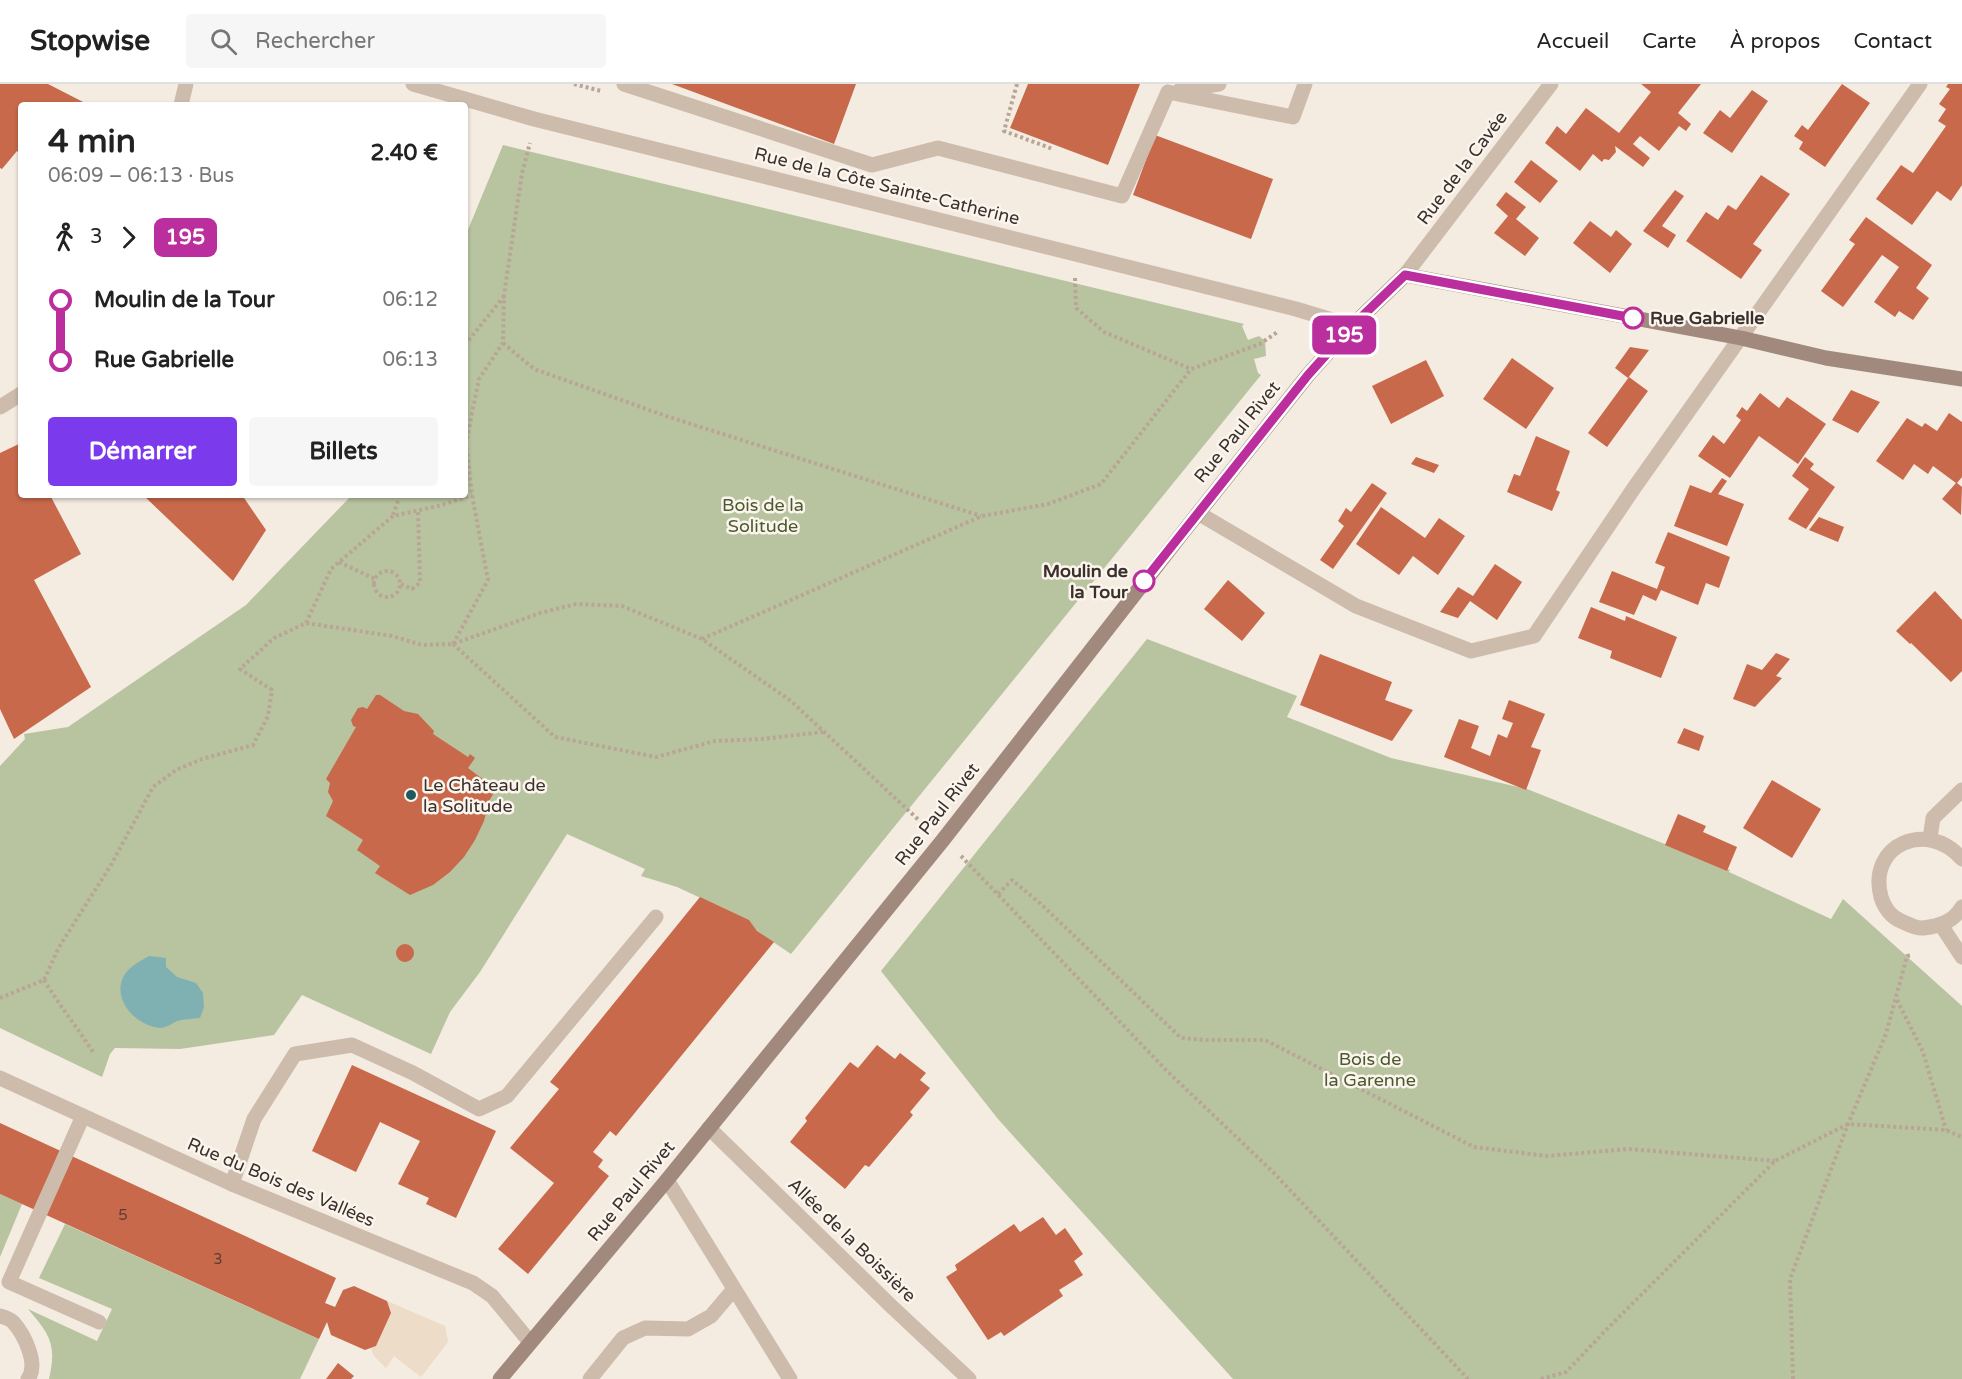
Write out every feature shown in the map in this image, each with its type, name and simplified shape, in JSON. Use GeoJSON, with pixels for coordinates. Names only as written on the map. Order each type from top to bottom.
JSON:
{"type":"FeatureCollection","features":[{"type":"Feature","properties":{"kind":"street"},"geometry":{"type":"LineString","coordinates":[[182,102],[186,84]]}},
{"type":"Feature","properties":{"kind":"street","name":"Rue de la Côte Sainte-Catherine"},"geometry":{"type":"LineString","coordinates":[[413,84],[534,119],[1296,309],[1352,326]]}},
{"type":"Feature","properties":{"kind":"street"},"geometry":{"type":"LineString","coordinates":[[624,84],[872,165],[938,148],[1122,196],[1168,92]]}},
{"type":"Feature","properties":{"kind":"street"},"geometry":{"type":"LineString","coordinates":[[1168,92],[1219,84]]}},
{"type":"Feature","properties":{"kind":"street"},"geometry":{"type":"LineString","coordinates":[[1168,92],[1293,117],[1305,84]]}},
{"type":"Feature","properties":{"kind":"street","name":"Rue de la Cavée"},"geometry":{"type":"LineString","coordinates":[[1405,275],[1551,84]]}},
{"type":"Feature","properties":{"kind":"street"},"geometry":{"type":"LineString","coordinates":[[1198,513],[1356,606],[1471,651],[1534,636],[1634,488],[1920,84]]}},
{"type":"Feature","properties":{"kind":"street"},"geometry":{"type":"LineString","coordinates":[[1405,275],[1741,338],[1826,358],[1962,379]]}},
{"type":"Feature","properties":{"kind":"street","name":"Rue Paul Rivet"},"geometry":{"type":"LineString","coordinates":[[501,1379],[667,1180],[943,840],[1308,375],[1352,326],[1405,275]]}},
{"type":"Feature","properties":{"kind":"street"},"geometry":{"type":"LineString","coordinates":[[0,407],[18,396]]}},
{"type":"Feature","properties":{"kind":"street"},"geometry":{"type":"LineString","coordinates":[[1930,838],[1933,818],[1962,790]]}},
{"type":"Feature","properties":{"kind":"street"},"geometry":{"type":"LineString","coordinates":[[1962,858],[1951,847],[1930,838],[1906,841],[1884,860],[1879,875],[1883,902],[1898,920],[1919,928],[1941,925],[1954,917],[1962,907]]}},
{"type":"Feature","properties":{"kind":"street"},"geometry":{"type":"LineString","coordinates":[[232,1184],[254,1119],[295,1054],[352,1045],[413,1073],[479,1109],[507,1096],[656,917]]}},
{"type":"Feature","properties":{"kind":"street"},"geometry":{"type":"LineString","coordinates":[[1941,925],[1962,957]]}},
{"type":"Feature","properties":{"kind":"street","name":"Rue du Bois des Vallées"},"geometry":{"type":"LineString","coordinates":[[0,1078],[232,1184],[472,1283],[492,1296],[530,1342]]}},
{"type":"Feature","properties":{"kind":"street"},"geometry":{"type":"LineString","coordinates":[[83,1116],[9,1282],[99,1322]]}},
{"type":"Feature","properties":{"kind":"street","name":"Allée de la Boissière"},"geometry":{"type":"LineString","coordinates":[[709,1128],[969,1379]]}},
{"type":"Feature","properties":{"kind":"street"},"geometry":{"type":"LineString","coordinates":[[667,1180],[790,1379]]}},
{"type":"Feature","properties":{"kind":"street"},"geometry":{"type":"LineString","coordinates":[[590,1379],[623,1338],[645,1328],[688,1329],[711,1316],[734,1288]]}},
{"type":"Feature","properties":{"kind":"street"},"geometry":{"type":"LineString","coordinates":[[0,1316],[12,1321],[30,1347],[32,1375],[28,1379]]}},
{"type":"Feature","properties":{"kind":"path"},"geometry":{"type":"LineString","coordinates":[[1017,84],[1004,131],[1059,151]]}},
{"type":"Feature","properties":{"kind":"path"},"geometry":{"type":"LineString","coordinates":[[468,432],[478,380],[503,343],[504,295],[522,173],[534,119]]}},
{"type":"Feature","properties":{"kind":"path"},"geometry":{"type":"LineString","coordinates":[[1074,253],[1076,308],[1104,332],[1191,369]]}},
{"type":"Feature","properties":{"kind":"path"},"geometry":{"type":"LineString","coordinates":[[468,341],[504,295]]}},
{"type":"Feature","properties":{"kind":"path"},"geometry":{"type":"LineString","coordinates":[[503,343],[534,369],[556,377],[666,416],[982,516]]}},
{"type":"Feature","properties":{"kind":"path"},"geometry":{"type":"LineString","coordinates":[[702,639],[982,516],[1048,504],[1101,484],[1191,369],[1260,344]]}},
{"type":"Feature","properties":{"kind":"path"},"geometry":{"type":"LineString","coordinates":[[453,644],[488,580],[468,460]]}},
{"type":"Feature","properties":{"kind":"path"},"geometry":{"type":"LineString","coordinates":[[468,496],[472,495]]}},
{"type":"Feature","properties":{"kind":"path"},"geometry":{"type":"LineString","coordinates":[[393,516],[399,498]]}},
{"type":"Feature","properties":{"kind":"path"},"geometry":{"type":"LineString","coordinates":[[306,623],[331,569],[393,516],[462,498]]}},
{"type":"Feature","properties":{"kind":"path"},"geometry":{"type":"LineString","coordinates":[[401,584],[396,595],[386,598],[381,597],[373,584],[378,574],[387,571],[396,575],[401,584],[412,589],[420,583],[418,511]]}},
{"type":"Feature","properties":{"kind":"path"},"geometry":{"type":"LineString","coordinates":[[339,562],[375,579]]}},
{"type":"Feature","properties":{"kind":"path"},"geometry":{"type":"LineString","coordinates":[[0,998],[44,980],[59,947],[111,865],[153,787],[176,770],[193,762],[253,745],[268,716],[272,703],[272,690],[240,669],[274,638],[306,623],[392,636],[422,645],[453,644],[540,613],[576,604],[622,606],[702,639],[791,701],[908,811],[962,857],[1166,1070],[1272,1171],[1468,1379]]}},
{"type":"Feature","properties":{"kind":"path"},"geometry":{"type":"LineString","coordinates":[[453,644],[555,737],[656,757],[715,741],[762,739],[823,732]]}},
{"type":"Feature","properties":{"kind":"path"},"geometry":{"type":"LineString","coordinates":[[998,894],[1012,880],[1041,904],[1181,1038],[1266,1040],[1474,1147],[1547,1156],[1629,1149],[1775,1161]]}},
{"type":"Feature","properties":{"kind":"path"},"geometry":{"type":"LineString","coordinates":[[1795,1379],[1790,1279],[1848,1124],[1886,1034],[1907,956],[1951,943]]}},
{"type":"Feature","properties":{"kind":"path"},"geometry":{"type":"LineString","coordinates":[[44,980],[58,1004],[93,1052]]}},
{"type":"Feature","properties":{"kind":"path"},"geometry":{"type":"LineString","coordinates":[[1897,1000],[1923,1052],[1946,1130]]}},
{"type":"Feature","properties":{"kind":"path"},"geometry":{"type":"LineString","coordinates":[[1541,1379],[1566,1372],[1775,1161],[1848,1124],[1946,1130],[1962,1137]]}},
{"type":"Feature","properties":{"kind":"green space","name":"Bois de la Solitude"},"geometry":{"type":"Polygon","coordinates":[[[503,145],[1244,324],[1242,326],[1248,340],[1259,336],[1265,341],[1266,356],[1254,359],[1258,373],[1261,375],[791,954],[757,931],[748,920],[677,887],[641,876],[645,869],[567,834],[480,972],[450,1012],[431,1054],[302,995],[274,1035],[180,1049],[115,1048],[110,1054],[102,1077],[0,1028],[0,766],[25,739],[24,734],[68,727],[246,605],[349,498],[468,498],[468,230],[503,145]]]}},
{"type":"Feature","properties":{"kind":"green space","name":"Bois de la Garenne"},"geometry":{"type":"Polygon","coordinates":[[[1147,639],[1297,696],[1287,717],[1391,758],[1527,789],[1730,870],[1729,872],[1831,919],[1843,899],[1962,1006],[1962,1379],[1233,1379],[998,1119],[881,971],[1147,639]]]}},
{"type":"Feature","properties":{"kind":"green space"},"geometry":{"type":"Polygon","coordinates":[[[0,1194],[22,1204],[0,1257],[0,1194]]]}},
{"type":"Feature","properties":{"kind":"green space"},"geometry":{"type":"Polygon","coordinates":[[[65,1224],[319,1339],[300,1379],[49,1379],[52,1357],[50,1341],[42,1326],[28,1309],[97,1341],[112,1309],[39,1278],[65,1224]]]}},
{"type":"Feature","properties":{"kind":"shaded area"},"geometry":{"type":"Polygon","coordinates":[[[387,1301],[445,1326],[448,1342],[421,1377],[394,1356],[386,1368],[374,1356],[371,1348],[376,1346],[391,1313],[387,1301]]]}},
{"type":"Feature","properties":{"kind":"water"},"geometry":{"type":"Polygon","coordinates":[[[149,956],[166,958],[166,967],[177,977],[196,983],[203,993],[204,1007],[200,1018],[177,1021],[160,1028],[144,1023],[130,1012],[121,997],[122,980],[130,969],[149,956]]]}},
{"type":"Feature","properties":{"kind":"building"},"geometry":{"type":"Polygon","coordinates":[[[0,84],[48,84],[83,102],[18,102],[18,152],[2,169],[0,168],[0,84]]]}},
{"type":"Feature","properties":{"kind":"building"},"geometry":{"type":"Polygon","coordinates":[[[672,84],[856,84],[834,144],[672,84]]]}},
{"type":"Feature","properties":{"kind":"building"},"geometry":{"type":"Polygon","coordinates":[[[1028,84],[1140,84],[1108,165],[1010,128],[1028,84]]]}},
{"type":"Feature","properties":{"kind":"building"},"geometry":{"type":"Polygon","coordinates":[[[1641,84],[1701,84],[1678,113],[1691,124],[1686,131],[1679,126],[1659,151],[1640,136],[1633,144],[1650,158],[1643,167],[1615,146],[1616,152],[1609,160],[1604,159],[1602,162],[1593,154],[1580,171],[1545,143],[1557,126],[1566,134],[1586,108],[1619,133],[1651,92],[1641,84]]]}},
{"type":"Feature","properties":{"kind":"building"},"geometry":{"type":"Polygon","coordinates":[[[1842,84],[1870,103],[1825,167],[1799,149],[1803,142],[1794,136],[1802,125],[1808,130],[1842,84]]]}},
{"type":"Feature","properties":{"kind":"building"},"geometry":{"type":"Polygon","coordinates":[[[1948,84],[1962,84],[1962,185],[1951,201],[1937,191],[1912,225],[1876,199],[1901,165],[1913,173],[1946,126],[1938,121],[1946,109],[1939,104],[1950,89],[1946,87],[1948,84]]]}},
{"type":"Feature","properties":{"kind":"building"},"geometry":{"type":"Polygon","coordinates":[[[1752,90],[1768,101],[1732,153],[1703,133],[1720,110],[1730,118],[1752,90]]]}},
{"type":"Feature","properties":{"kind":"building"},"geometry":{"type":"Polygon","coordinates":[[[1155,135],[1273,179],[1251,239],[1133,195],[1155,135]]]}},
{"type":"Feature","properties":{"kind":"building"},"geometry":{"type":"Polygon","coordinates":[[[1531,160],[1558,181],[1540,203],[1514,182],[1531,160]]]}},
{"type":"Feature","properties":{"kind":"building"},"geometry":{"type":"Polygon","coordinates":[[[1761,175],[1790,194],[1753,244],[1762,250],[1741,279],[1686,241],[1706,212],[1718,220],[1728,205],[1736,210],[1761,175]]]}},
{"type":"Feature","properties":{"kind":"building"},"geometry":{"type":"Polygon","coordinates":[[[1675,190],[1684,196],[1662,226],[1676,235],[1668,248],[1643,231],[1675,190]]]}},
{"type":"Feature","properties":{"kind":"building"},"geometry":{"type":"Polygon","coordinates":[[[1506,192],[1526,207],[1516,219],[1539,238],[1525,256],[1494,233],[1508,216],[1496,205],[1506,192]]]}},
{"type":"Feature","properties":{"kind":"building"},"geometry":{"type":"Polygon","coordinates":[[[1866,217],[1932,265],[1916,288],[1929,298],[1913,320],[1899,311],[1895,317],[1874,302],[1899,267],[1882,255],[1843,307],[1821,291],[1855,244],[1849,240],[1866,217]]]}},
{"type":"Feature","properties":{"kind":"building"},"geometry":{"type":"Polygon","coordinates":[[[1590,221],[1611,237],[1616,230],[1632,244],[1610,273],[1573,243],[1590,221]]]}},
{"type":"Feature","properties":{"kind":"building"},"geometry":{"type":"Polygon","coordinates":[[[1630,347],[1649,350],[1628,378],[1615,368],[1630,347]]]}},
{"type":"Feature","properties":{"kind":"building"},"geometry":{"type":"Polygon","coordinates":[[[1512,358],[1554,388],[1526,429],[1483,399],[1512,358]]]}},
{"type":"Feature","properties":{"kind":"building"},"geometry":{"type":"Polygon","coordinates":[[[1426,360],[1444,396],[1391,424],[1372,386],[1426,360]]]}},
{"type":"Feature","properties":{"kind":"building"},"geometry":{"type":"Polygon","coordinates":[[[1629,377],[1648,391],[1607,447],[1588,433],[1629,377]]]}},
{"type":"Feature","properties":{"kind":"building"},"geometry":{"type":"Polygon","coordinates":[[[1851,390],[1880,402],[1858,433],[1832,420],[1851,390]]]}},
{"type":"Feature","properties":{"kind":"building"},"geometry":{"type":"Polygon","coordinates":[[[1760,393],[1779,408],[1787,397],[1826,424],[1798,464],[1759,436],[1730,478],[1698,456],[1713,435],[1724,444],[1741,420],[1736,416],[1742,407],[1747,411],[1760,393]]]}},
{"type":"Feature","properties":{"kind":"building"},"geometry":{"type":"Polygon","coordinates":[[[1949,413],[1962,422],[1962,477],[1957,483],[1962,487],[1961,515],[1942,499],[1956,483],[1933,466],[1928,474],[1914,464],[1903,480],[1876,461],[1907,418],[1922,427],[1925,423],[1937,431],[1949,413]]]}},
{"type":"Feature","properties":{"kind":"building"},"geometry":{"type":"Polygon","coordinates":[[[1536,436],[1570,451],[1556,490],[1560,492],[1552,511],[1507,492],[1514,474],[1520,476],[1536,436]]]}},
{"type":"Feature","properties":{"kind":"building"},"geometry":{"type":"Polygon","coordinates":[[[18,444],[18,498],[52,498],[81,554],[34,580],[91,687],[14,739],[0,709],[0,453],[18,444]]]}},
{"type":"Feature","properties":{"kind":"building"},"geometry":{"type":"Polygon","coordinates":[[[1416,457],[1439,465],[1434,473],[1411,464],[1416,457]]]}},
{"type":"Feature","properties":{"kind":"building"},"geometry":{"type":"Polygon","coordinates":[[[1805,457],[1814,464],[1810,469],[1835,487],[1806,529],[1788,519],[1809,489],[1792,476],[1805,457]]]}},
{"type":"Feature","properties":{"kind":"building"},"geometry":{"type":"Polygon","coordinates":[[[1722,478],[1727,481],[1718,494],[1744,504],[1727,546],[1674,526],[1690,485],[1711,493],[1722,478]]]}},
{"type":"Feature","properties":{"kind":"building"},"geometry":{"type":"Polygon","coordinates":[[[1372,483],[1387,493],[1333,569],[1320,560],[1344,526],[1338,521],[1346,508],[1351,512],[1372,483]]]}},
{"type":"Feature","properties":{"kind":"building"},"geometry":{"type":"Polygon","coordinates":[[[146,498],[244,498],[266,530],[233,581],[146,498]]]}},
{"type":"Feature","properties":{"kind":"building"},"geometry":{"type":"Polygon","coordinates":[[[1381,507],[1425,538],[1439,518],[1465,536],[1438,575],[1413,556],[1399,575],[1356,544],[1381,507]]]}},
{"type":"Feature","properties":{"kind":"building"},"geometry":{"type":"Polygon","coordinates":[[[1819,517],[1844,527],[1838,542],[1809,530],[1819,517]]]}},
{"type":"Feature","properties":{"kind":"building"},"geometry":{"type":"Polygon","coordinates":[[[1668,532],[1730,557],[1719,588],[1706,583],[1698,605],[1661,590],[1656,601],[1643,595],[1634,615],[1599,602],[1612,571],[1657,589],[1665,567],[1655,563],[1668,532]]]}},
{"type":"Feature","properties":{"kind":"building"},"geometry":{"type":"Polygon","coordinates":[[[1495,564],[1522,582],[1497,620],[1470,601],[1458,618],[1440,612],[1458,587],[1473,596],[1495,564]]]}},
{"type":"Feature","properties":{"kind":"building"},"geometry":{"type":"Polygon","coordinates":[[[1228,580],[1265,613],[1242,641],[1204,609],[1228,580]]]}},
{"type":"Feature","properties":{"kind":"building"},"geometry":{"type":"Polygon","coordinates":[[[1935,591],[1962,620],[1962,671],[1951,682],[1896,631],[1935,591]]]}},
{"type":"Feature","properties":{"kind":"building"},"geometry":{"type":"Polygon","coordinates":[[[1591,607],[1625,621],[1626,616],[1677,637],[1661,678],[1610,658],[1612,651],[1578,638],[1591,607]]]}},
{"type":"Feature","properties":{"kind":"building"},"geometry":{"type":"Polygon","coordinates":[[[1776,653],[1790,659],[1776,676],[1782,678],[1755,707],[1733,699],[1747,664],[1762,670],[1776,653]]]}},
{"type":"Feature","properties":{"kind":"building"},"geometry":{"type":"Polygon","coordinates":[[[1320,654],[1392,682],[1385,700],[1413,710],[1392,741],[1300,705],[1320,654]]]}},
{"type":"Feature","properties":{"kind":"building","name":"Le Château de la Solitude"},"geometry":{"type":"Polygon","coordinates":[[[376,695],[380,695],[404,711],[418,714],[434,731],[433,734],[468,757],[470,754],[475,758],[468,768],[496,789],[489,801],[484,821],[464,857],[433,885],[410,895],[375,873],[380,866],[357,850],[363,840],[326,816],[333,801],[328,792],[330,783],[326,779],[356,727],[353,726],[351,720],[358,708],[367,709],[376,695]]]}},
{"type":"Feature","properties":{"kind":"building"},"geometry":{"type":"Polygon","coordinates":[[[1509,700],[1545,714],[1531,747],[1541,750],[1526,790],[1444,757],[1459,719],[1479,726],[1471,748],[1490,756],[1498,734],[1507,738],[1513,723],[1502,719],[1509,700]]]}},
{"type":"Feature","properties":{"kind":"building"},"geometry":{"type":"Polygon","coordinates":[[[1684,728],[1704,736],[1699,751],[1677,743],[1684,728]]]}},
{"type":"Feature","properties":{"kind":"building"},"geometry":{"type":"Polygon","coordinates":[[[1772,780],[1821,809],[1792,858],[1743,828],[1772,780]]]}},
{"type":"Feature","properties":{"kind":"building"},"geometry":{"type":"Polygon","coordinates":[[[1678,814],[1706,826],[1703,832],[1737,847],[1727,871],[1665,845],[1678,814]]]}},
{"type":"Feature","properties":{"kind":"building"},"geometry":{"type":"Polygon","coordinates":[[[700,897],[749,920],[757,931],[774,942],[616,1136],[610,1131],[593,1152],[603,1160],[598,1167],[609,1176],[528,1274],[498,1249],[554,1183],[510,1148],[559,1089],[550,1082],[700,897]]]}},
{"type":"Feature","properties":{"kind":"building"},"geometry":{"type":"Polygon","coordinates":[[[405,944],[411,947],[414,953],[411,959],[405,962],[399,959],[396,953],[399,947],[405,944]]]}},
{"type":"Feature","properties":{"kind":"building"},"geometry":{"type":"Polygon","coordinates":[[[877,1045],[895,1059],[900,1053],[926,1073],[920,1080],[930,1088],[910,1112],[913,1115],[869,1167],[865,1165],[845,1189],[790,1142],[807,1121],[805,1118],[850,1062],[858,1068],[877,1045]]]}},
{"type":"Feature","properties":{"kind":"building"},"geometry":{"type":"Polygon","coordinates":[[[352,1065],[496,1131],[456,1218],[426,1204],[429,1198],[398,1184],[420,1141],[380,1122],[356,1172],[312,1151],[352,1065]]]}},
{"type":"Feature","properties":{"kind":"building"},"geometry":{"type":"Polygon","coordinates":[[[0,1123],[336,1278],[325,1303],[335,1307],[343,1290],[354,1286],[387,1301],[391,1313],[376,1346],[365,1350],[331,1335],[327,1322],[319,1339],[0,1194],[0,1123]]]}},
{"type":"Feature","properties":{"kind":"building"},"geometry":{"type":"Polygon","coordinates":[[[1043,1217],[1056,1235],[1065,1228],[1083,1254],[1074,1261],[1083,1275],[1059,1290],[1063,1296],[1004,1336],[1001,1332],[988,1340],[946,1277],[957,1270],[955,1265],[1014,1224],[1020,1232],[1043,1217]]]}},
{"type":"Feature","properties":{"kind":"building"},"geometry":{"type":"Polygon","coordinates":[[[338,1363],[354,1376],[351,1379],[326,1379],[338,1363]]]}},
{"type":"Feature","properties":{"kind":"bus line","name":"195"},"geometry":{"type":"LineString","coordinates":[[1144,581],[1308,375],[1352,326],[1405,275],[1633,318]]}},
{"type":"Feature","properties":{"kind":"place","name":"Rue Gabrielle"},"geometry":{"type":"Point","coordinates":[1633,318]}},
{"type":"Feature","properties":{"kind":"place","name":"Moulin de la Tour"},"geometry":{"type":"Point","coordinates":[1144,581]}},
{"type":"Feature","properties":{"kind":"place","name":"Le Château de la Solitude"},"geometry":{"type":"Point","coordinates":[411,795]}}]}
